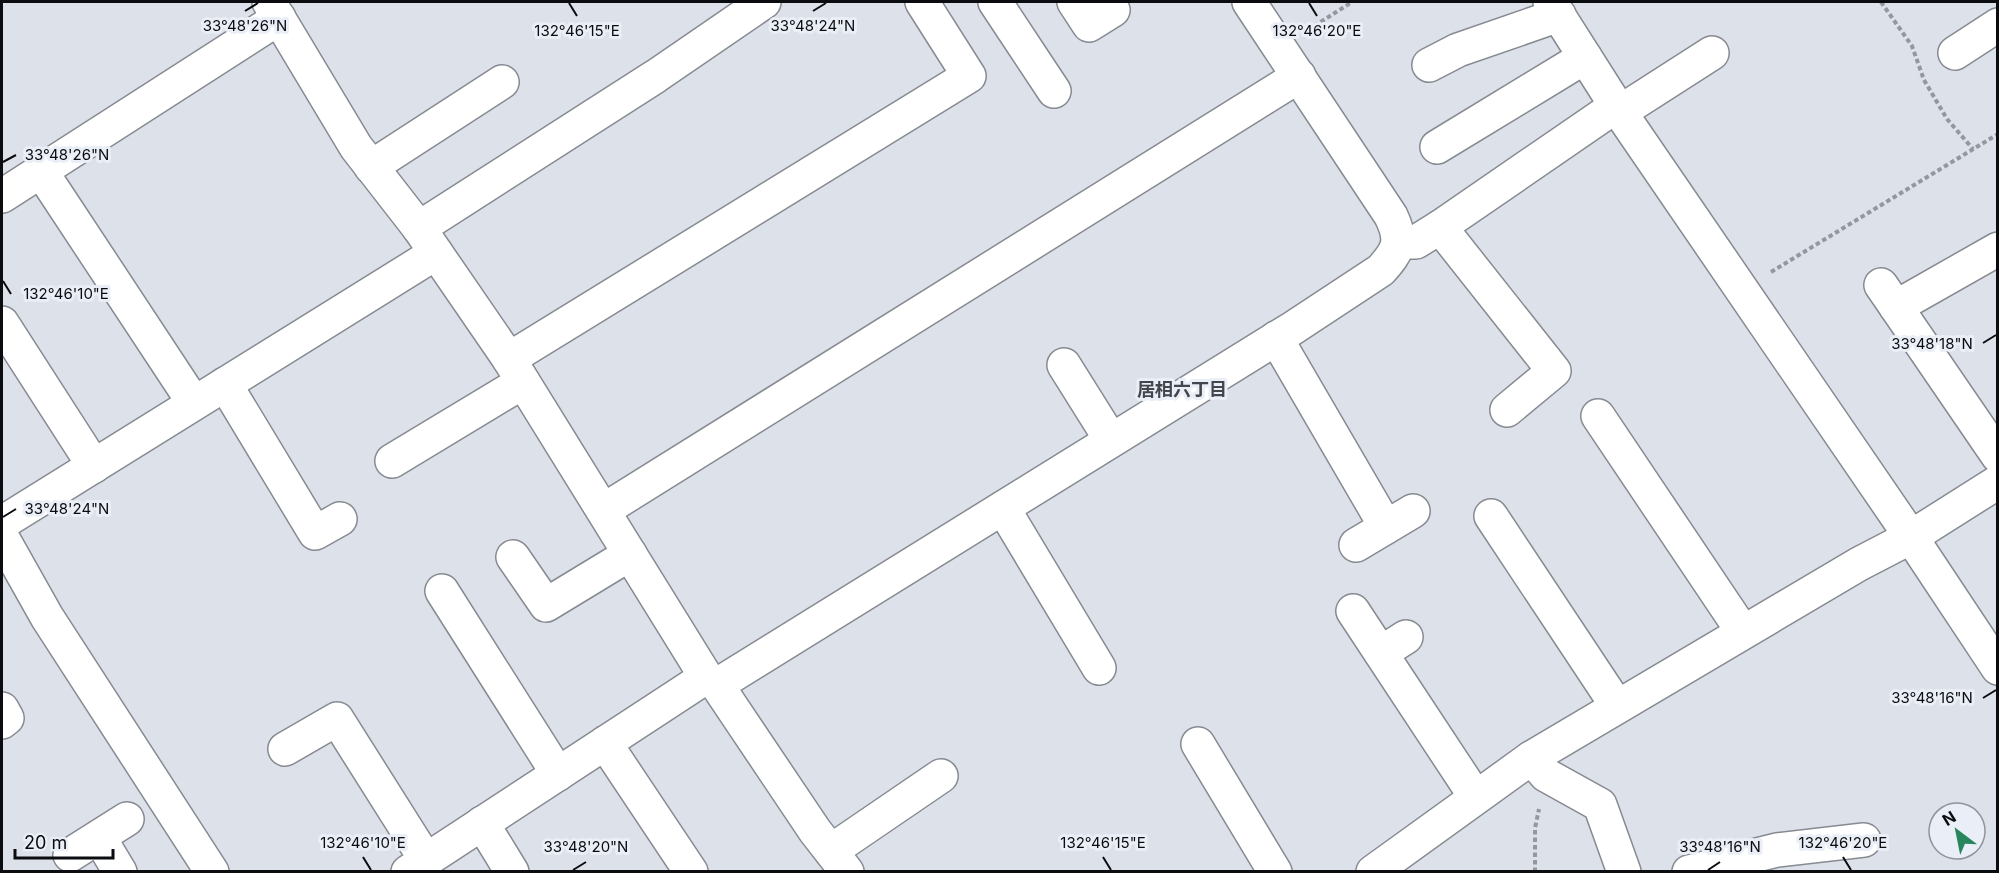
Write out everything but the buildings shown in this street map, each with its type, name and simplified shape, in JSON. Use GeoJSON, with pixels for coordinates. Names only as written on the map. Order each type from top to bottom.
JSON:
{"type":"FeatureCollection","features":[{"type":"Feature","properties":{"kind":"street"},"geometry":{"type":"LineString","coordinates":[[2,523],[225,384],[656,76],[764,2]]}},
{"type":"Feature","properties":{"kind":"street"},"geometry":{"type":"LineString","coordinates":[[392,461],[516,370],[969,76],[922,2]]}},
{"type":"Feature","properties":{"kind":"street"},"geometry":{"type":"LineString","coordinates":[[995,2],[1054,91]]}},
{"type":"Feature","properties":{"kind":"street"},"geometry":{"type":"LineString","coordinates":[[1074,2],[1089,25],[1113,10]]}},
{"type":"Feature","properties":{"kind":"street"},"geometry":{"type":"LineString","coordinates":[[285,749],[337,719],[417,866],[605,743],[1003,508],[1381,270],[1392,258],[1399,242],[1398,229],[1250,2]]}},
{"type":"Feature","properties":{"kind":"street"},"geometry":{"type":"LineString","coordinates":[[1429,65],[1555,8],[1618,109],[1995,659]]}},
{"type":"Feature","properties":{"kind":"street"},"geometry":{"type":"LineString","coordinates":[[2,196],[274,10],[356,147],[428,241],[516,370],[712,681],[815,831],[839,861],[941,776]]}},
{"type":"Feature","properties":{"kind":"street"},"geometry":{"type":"LineString","coordinates":[[1955,53],[1998,25]]}},
{"type":"Feature","properties":{"kind":"street"},"geometry":{"type":"LineString","coordinates":[[1399,242],[1416,242],[1618,109],[1712,53]]}},
{"type":"Feature","properties":{"kind":"street"},"geometry":{"type":"LineString","coordinates":[[1437,147],[1585,57]]}},
{"type":"Feature","properties":{"kind":"street"},"geometry":{"type":"LineString","coordinates":[[604,510],[1299,76]]}},
{"type":"Feature","properties":{"kind":"street"},"geometry":{"type":"LineString","coordinates":[[371,167],[502,82]]}},
{"type":"Feature","properties":{"kind":"street"},"geometry":{"type":"LineString","coordinates":[[41,171],[194,403]]}},
{"type":"Feature","properties":{"kind":"street"},"geometry":{"type":"LineString","coordinates":[[1440,227],[1554,372],[1508,410]]}},
{"type":"Feature","properties":{"kind":"street"},"geometry":{"type":"LineString","coordinates":[[1998,249],[1889,296],[1998,456]]}},
{"type":"Feature","properties":{"kind":"street"},"geometry":{"type":"LineString","coordinates":[[2,323],[94,466]]}},
{"type":"Feature","properties":{"kind":"street"},"geometry":{"type":"LineString","coordinates":[[1276,338],[1400,519],[1356,545]]}},
{"type":"Feature","properties":{"kind":"street"},"geometry":{"type":"LineString","coordinates":[[1064,365],[1111,440]]}},
{"type":"Feature","properties":{"kind":"street"},"geometry":{"type":"LineString","coordinates":[[225,384],[315,533],[340,519]]}},
{"type":"Feature","properties":{"kind":"street"},"geometry":{"type":"LineString","coordinates":[[1598,416],[1743,632]]}},
{"type":"Feature","properties":{"kind":"street"},"geometry":{"type":"LineString","coordinates":[[1373,872],[1475,796],[1542,768],[1617,706],[1859,564],[1911,537],[1998,482]]}},
{"type":"Feature","properties":{"kind":"street"},"geometry":{"type":"LineString","coordinates":[[1003,508],[1099,668]]}},
{"type":"Feature","properties":{"kind":"street"},"geometry":{"type":"LineString","coordinates":[[1491,516],[1617,706]]}},
{"type":"Feature","properties":{"kind":"street"},"geometry":{"type":"LineString","coordinates":[[2,537],[47,617],[212,872]]}},
{"type":"Feature","properties":{"kind":"street"},"geometry":{"type":"LineString","coordinates":[[513,557],[546,605],[630,554]]}},
{"type":"Feature","properties":{"kind":"street"},"geometry":{"type":"LineString","coordinates":[[442,591],[558,774]]}},
{"type":"Feature","properties":{"kind":"street"},"geometry":{"type":"LineString","coordinates":[[1353,611],[1394,645],[1475,796]]}},
{"type":"Feature","properties":{"kind":"street"},"geometry":{"type":"LineString","coordinates":[[2,709],[7,718],[2,722]]}},
{"type":"Feature","properties":{"kind":"street"},"geometry":{"type":"LineString","coordinates":[[605,743],[691,872]]}},
{"type":"Feature","properties":{"kind":"street"},"geometry":{"type":"LineString","coordinates":[[1198,744],[1275,872]]}},
{"type":"Feature","properties":{"kind":"street"},"geometry":{"type":"LineString","coordinates":[[1542,768],[1600,805],[1624,872]]}},
{"type":"Feature","properties":{"kind":"street"},"geometry":{"type":"LineString","coordinates":[[70,855],[127,819]]}},
{"type":"Feature","properties":{"kind":"street"},"geometry":{"type":"LineString","coordinates":[[482,823],[512,872]]}},
{"type":"Feature","properties":{"kind":"street"},"geometry":{"type":"LineString","coordinates":[[99,837],[120,872]]}},
{"type":"Feature","properties":{"kind":"street"},"geometry":{"type":"LineString","coordinates":[[1689,872],[1779,861],[1864,840]]}},
{"type":"Feature","properties":{"kind":"path"},"geometry":{"type":"LineString","coordinates":[[1280,49],[1352,2]]}},
{"type":"Feature","properties":{"kind":"path"},"geometry":{"type":"LineString","coordinates":[[1881,2],[1912,46],[1924,80],[1947,119],[1973,149]]}},
{"type":"Feature","properties":{"kind":"path"},"geometry":{"type":"LineString","coordinates":[[1742,290],[1998,134]]}},
{"type":"Feature","properties":{"kind":"path"},"geometry":{"type":"LineString","coordinates":[[1535,872],[1535,828],[1541,799],[1542,768]]}},
{"type":"Feature","properties":{"kind":"district","name":"居相六丁目"},"geometry":{"type":"Point","coordinates":[1182,390]}}]}
